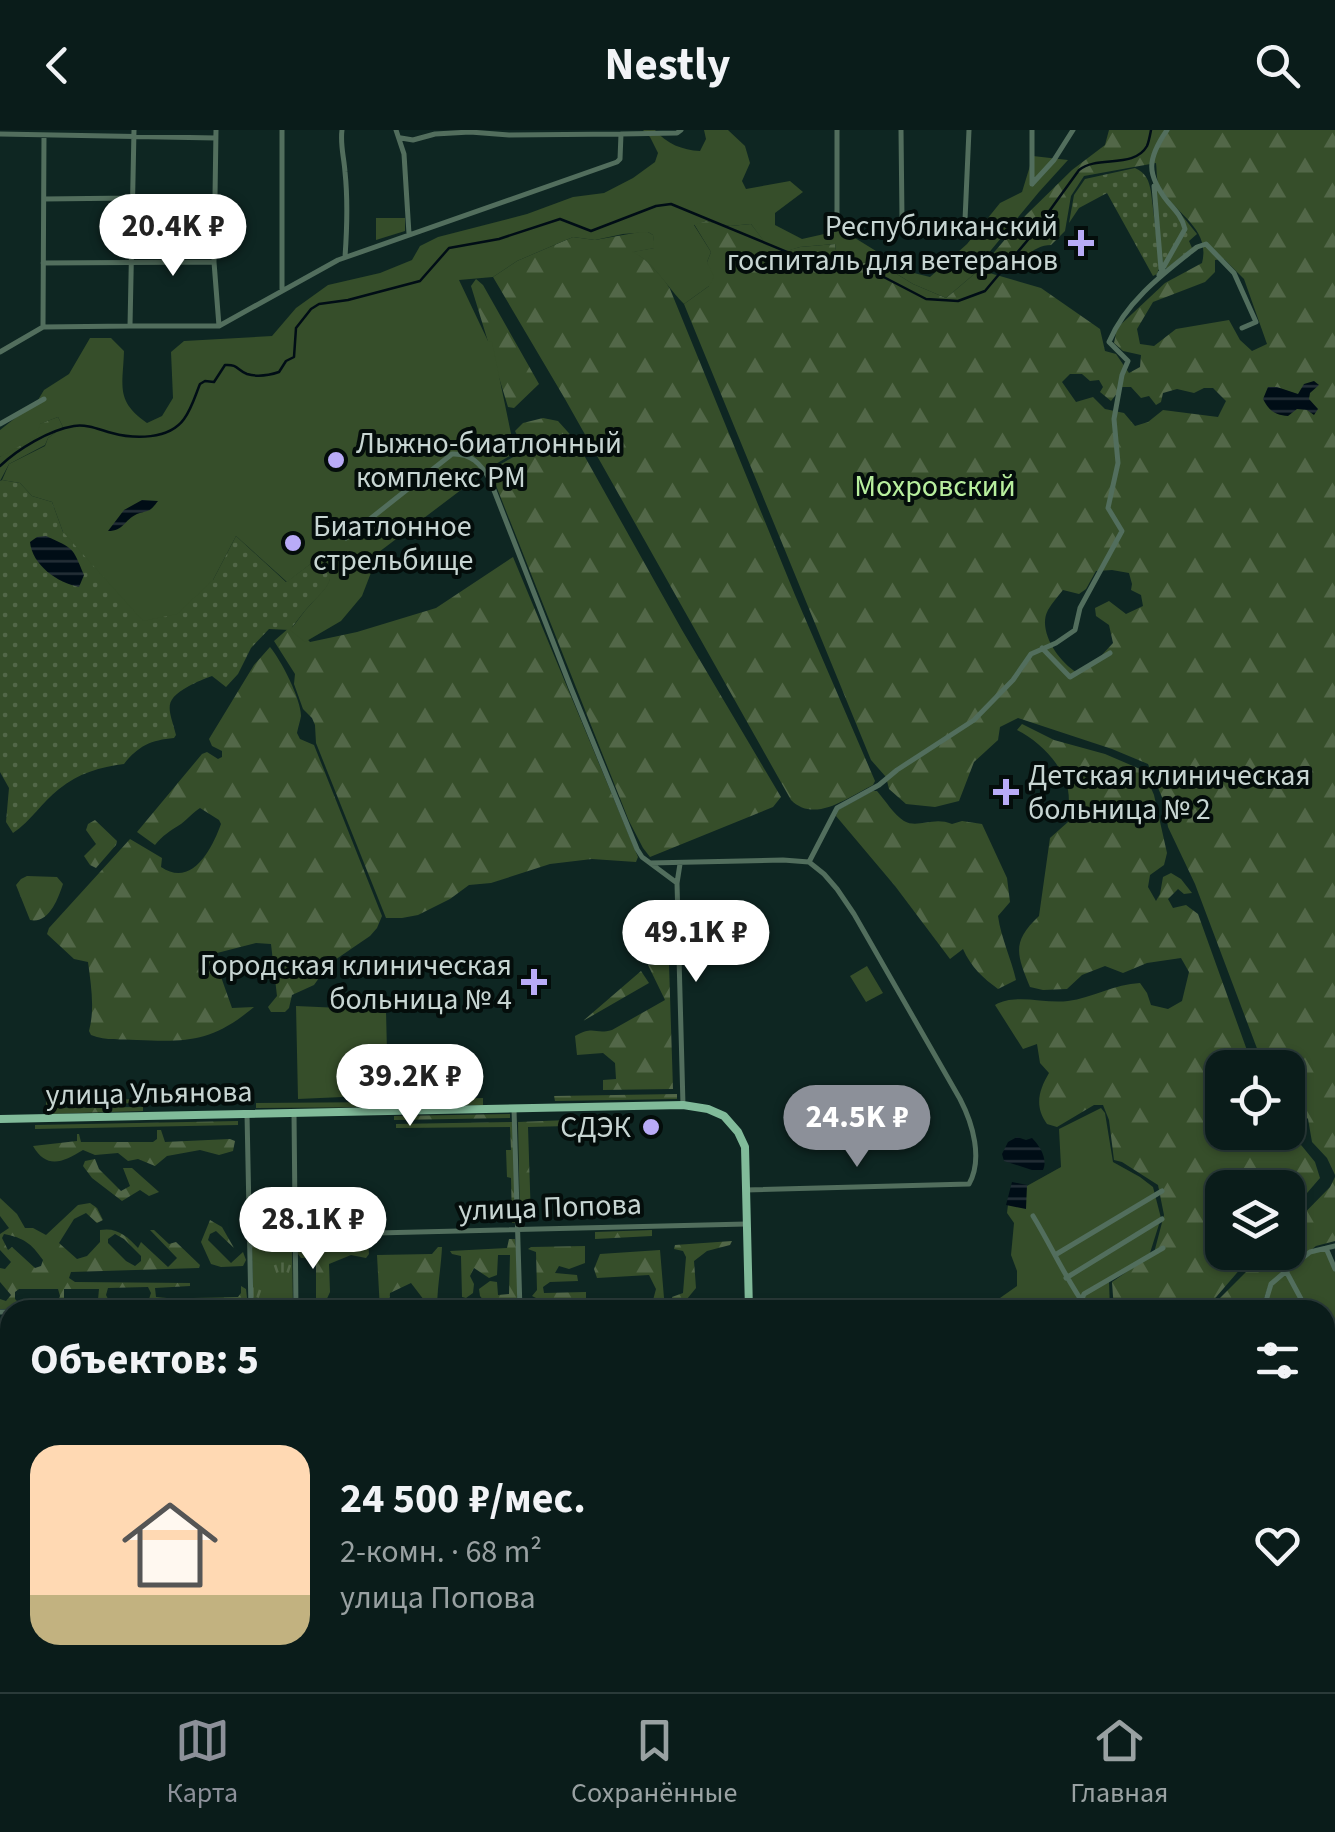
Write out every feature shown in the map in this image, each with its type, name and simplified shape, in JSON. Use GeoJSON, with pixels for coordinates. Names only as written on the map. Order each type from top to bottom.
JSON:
{"type":"FeatureCollection","features":[{"type":"Feature","properties":{"kind":"main road","name":"улица Ульянова"},"geometry":{"type":"LineString","coordinates":[[0,1119],[683,1105],[708,1109],[730,1121],[742,1140],[746,1156],[746,1190]]}},
{"type":"Feature","properties":{"kind":"main road"},"geometry":{"type":"LineString","coordinates":[[746,1190],[749,1300]]}},
{"type":"Feature","properties":{"kind":"street"},"geometry":{"type":"LineString","coordinates":[[216,130],[214,262],[219,326]]}},
{"type":"Feature","properties":{"kind":"street"},"geometry":{"type":"LineString","coordinates":[[282,130],[282,289]]}},
{"type":"Feature","properties":{"kind":"street"},"geometry":{"type":"LineString","coordinates":[[342,130],[340,142],[346,172],[345,257]]}},
{"type":"Feature","properties":{"kind":"street"},"geometry":{"type":"LineString","coordinates":[[396,130],[404,154],[409,234]]}},
{"type":"Feature","properties":{"kind":"street"},"geometry":{"type":"LineString","coordinates":[[401,138],[413,140],[470,132],[621,134],[681,130]]}},
{"type":"Feature","properties":{"kind":"street"},"geometry":{"type":"LineString","coordinates":[[837,217],[838,130]]}},
{"type":"Feature","properties":{"kind":"street"},"geometry":{"type":"LineString","coordinates":[[901,130],[902,218]]}},
{"type":"Feature","properties":{"kind":"street"},"geometry":{"type":"LineString","coordinates":[[964,220],[968,130]]}},
{"type":"Feature","properties":{"kind":"street"},"geometry":{"type":"LineString","coordinates":[[1032,130],[1032,184],[1054,160],[1073,130]]}},
{"type":"Feature","properties":{"kind":"street"},"geometry":{"type":"LineString","coordinates":[[1161,268],[1152,160],[1167,130]]}},
{"type":"Feature","properties":{"kind":"street"},"geometry":{"type":"LineString","coordinates":[[0,134],[134,132],[216,138]]}},
{"type":"Feature","properties":{"kind":"street"},"geometry":{"type":"LineString","coordinates":[[130,326],[134,132]]}},
{"type":"Feature","properties":{"kind":"street"},"geometry":{"type":"LineString","coordinates":[[0,352],[43,326],[219,326],[345,257],[617,162],[621,134]]}},
{"type":"Feature","properties":{"kind":"street"},"geometry":{"type":"LineString","coordinates":[[43,326],[44,135]]}},
{"type":"Feature","properties":{"kind":"street"},"geometry":{"type":"LineString","coordinates":[[1154,183],[1181,217],[1185,229],[1158,278]]}},
{"type":"Feature","properties":{"kind":"street"},"geometry":{"type":"LineString","coordinates":[[44,199],[215,202]]}},
{"type":"Feature","properties":{"kind":"street"},"geometry":{"type":"LineString","coordinates":[[809,862],[837,808],[878,786],[974,720],[1013,680],[1031,654],[1075,630],[1080,608],[1122,531],[1108,508],[1118,463],[1114,419],[1128,361],[1109,342],[1134,304],[1158,278],[1206,244],[1234,272],[1256,322],[1242,328]]}},
{"type":"Feature","properties":{"kind":"street"},"geometry":{"type":"LineString","coordinates":[[43,263],[214,262]]}},
{"type":"Feature","properties":{"kind":"street"},"geometry":{"type":"LineString","coordinates":[[0,424],[44,399]]}},
{"type":"Feature","properties":{"kind":"street"},"geometry":{"type":"LineString","coordinates":[[346,538],[447,457],[464,454],[476,460],[490,480],[637,849],[677,883]]}},
{"type":"Feature","properties":{"kind":"street"},"geometry":{"type":"LineString","coordinates":[[1042,648],[1070,677],[1110,653]]}},
{"type":"Feature","properties":{"kind":"street"},"geometry":{"type":"LineString","coordinates":[[650,862],[809,862],[830,881],[854,914],[969,1116],[976,1153],[975,1173],[969,1184],[746,1190]]}},
{"type":"Feature","properties":{"kind":"street"},"geometry":{"type":"LineString","coordinates":[[680,862],[677,883],[683,1105]]}},
{"type":"Feature","properties":{"kind":"street"},"geometry":{"type":"LineString","coordinates":[[514,1108],[520,1300]]}},
{"type":"Feature","properties":{"kind":"street"},"geometry":{"type":"LineString","coordinates":[[294,1112],[296,1300]]}},
{"type":"Feature","properties":{"kind":"street"},"geometry":{"type":"LineString","coordinates":[[247,1114],[252,1300]]}},
{"type":"Feature","properties":{"kind":"street"},"geometry":{"type":"LineString","coordinates":[[1054,1255],[1162,1191]]}},
{"type":"Feature","properties":{"kind":"street"},"geometry":{"type":"LineString","coordinates":[[1033,1216],[1081,1300]]}},
{"type":"Feature","properties":{"kind":"street"},"geometry":{"type":"LineString","coordinates":[[1066,1278],[1162,1218]]}},
{"type":"Feature","properties":{"kind":"street","name":"улица Попова"},"geometry":{"type":"LineString","coordinates":[[294,1236],[747,1224]]}},
{"type":"Feature","properties":{"kind":"street"},"geometry":{"type":"LineString","coordinates":[[1267,1300],[1272,1284],[1286,1271],[1310,1252],[1335,1246]]}},
{"type":"Feature","properties":{"kind":"street"},"geometry":{"type":"LineString","coordinates":[[1082,1300],[1084,1294],[1163,1248]]}},
{"type":"Feature","properties":{"kind":"street"},"geometry":{"type":"LineString","coordinates":[[1326,1248],[1335,1269]]}},
{"type":"Feature","properties":{"kind":"street"},"geometry":{"type":"LineString","coordinates":[[1286,1271],[1302,1300]]}},
{"type":"Feature","properties":{"kind":"green space"},"geometry":{"type":"Polygon","coordinates":[[[643,130],[655,130],[675,145],[700,151],[706,139],[704,130],[728,130],[745,146],[750,163],[742,181],[746,189],[790,181],[803,192],[775,213],[775,225],[802,239],[842,230],[910,272],[930,277],[967,244],[1000,203],[1022,192],[1033,156],[1068,160],[987,255],[979,270],[946,298],[913,284],[874,260],[849,267],[830,266],[837,256],[835,244],[800,247],[774,255],[751,224],[730,226],[706,221],[694,225],[711,252],[707,262],[714,277],[709,286],[684,304],[653,267],[632,252],[654,248],[653,235],[648,232],[595,240],[573,237],[517,261],[493,277],[459,280],[488,341],[492,342],[515,453],[379,552],[362,596],[341,621],[305,642],[290,630],[329,582],[329,571],[321,556],[287,582],[236,536],[213,580],[177,614],[143,621],[63,532],[52,502],[32,496],[20,483],[2,480],[9,464],[45,446],[48,438],[63,427],[58,417],[40,424],[36,437],[0,457],[0,430],[38,400],[44,390],[69,374],[90,338],[111,338],[124,351],[125,400],[147,423],[162,416],[173,398],[171,352],[184,341],[272,336],[296,308],[328,285],[380,273],[412,260],[420,246],[438,237],[527,214],[573,197],[604,193],[655,162],[658,153],[643,130]]]}},
{"type":"Feature","properties":{"kind":"green space","name":"Мохровский"},"geometry":{"type":"Polygon","coordinates":[[[1109,130],[1335,130],[1335,1175],[1327,1158],[1312,1142],[1305,1116],[1305,1050],[1258,1050],[1195,884],[1168,827],[1164,802],[1148,764],[1018,718],[1000,727],[998,740],[974,762],[959,801],[935,807],[906,804],[889,789],[886,777],[871,760],[684,304],[709,286],[707,262],[711,252],[694,224],[751,224],[774,254],[835,244],[837,257],[831,265],[849,267],[874,260],[913,284],[946,298],[979,270],[1041,288],[1100,329],[1105,351],[1116,354],[1129,373],[1140,367],[1141,355],[1123,351],[1114,343],[1117,328],[1165,283],[1202,263],[1201,240],[1160,187],[1156,163],[1084,176],[1071,196],[1065,231],[1051,245],[1035,249],[1015,267],[997,265],[990,257],[1072,170],[1105,145],[1109,130]],[[1224,259],[1215,260],[1215,272],[1205,282],[1153,302],[1137,329],[1140,344],[1154,346],[1176,329],[1229,320],[1240,340],[1252,351],[1267,344],[1244,279],[1224,259]],[[1070,374],[1062,382],[1076,402],[1093,397],[1105,409],[1124,413],[1135,426],[1163,410],[1218,417],[1226,401],[1213,388],[1194,393],[1177,389],[1163,393],[1156,405],[1149,396],[1141,398],[1131,387],[1122,387],[1111,401],[1100,392],[1103,387],[1099,380],[1070,374]],[[1096,571],[1079,594],[1063,590],[1045,618],[1051,644],[1076,672],[1113,643],[1109,625],[1096,616],[1095,608],[1109,601],[1126,614],[1143,606],[1141,595],[1131,590],[1129,573],[1096,571]]]}},
{"type":"Feature","properties":{"kind":"green space"},"geometry":{"type":"Polygon","coordinates":[[[1135,168],[1146,177],[1151,192],[1160,266],[1153,276],[1107,193],[1079,208],[1069,223],[1074,195],[1085,179],[1135,168]]]}},
{"type":"Feature","properties":{"kind":"green space"},"geometry":{"type":"Polygon","coordinates":[[[1159,187],[1197,234],[1189,241],[1192,248],[1167,268],[1159,245],[1159,187]]]}},
{"type":"Feature","properties":{"kind":"green space"},"geometry":{"type":"Polygon","coordinates":[[[376,218],[405,218],[405,231],[376,240],[376,218]]]}},
{"type":"Feature","properties":{"kind":"green space"},"geometry":{"type":"Polygon","coordinates":[[[640,232],[653,235],[655,248],[634,252],[654,268],[670,289],[875,781],[832,806],[810,809],[791,800],[493,277],[517,261],[573,237],[595,240],[640,232]]]}},
{"type":"Feature","properties":{"kind":"green space"},"geometry":{"type":"Polygon","coordinates":[[[476,279],[539,384],[514,408],[508,407],[471,286],[476,279]]]}},
{"type":"Feature","properties":{"kind":"green space"},"geometry":{"type":"Polygon","coordinates":[[[58,417],[63,427],[45,445],[9,464],[0,481],[0,457],[39,424],[58,417]]]}},
{"type":"Feature","properties":{"kind":"green space"},"geometry":{"type":"Polygon","coordinates":[[[543,418],[558,421],[576,441],[781,797],[773,807],[650,857],[643,848],[491,473],[522,452],[515,431],[523,423],[543,418]]]}},
{"type":"Feature","properties":{"kind":"green space"},"geometry":{"type":"Polygon","coordinates":[[[2,480],[20,483],[32,496],[52,502],[63,532],[213,580],[236,536],[286,582],[321,556],[330,577],[290,630],[269,629],[251,648],[238,674],[226,687],[212,676],[175,696],[170,706],[174,738],[146,745],[124,764],[74,779],[13,833],[6,822],[9,788],[0,772],[2,480]]]}},
{"type":"Feature","properties":{"kind":"green space"},"geometry":{"type":"Polygon","coordinates":[[[513,557],[638,857],[636,862],[592,859],[550,864],[491,883],[469,885],[418,915],[386,918],[316,743],[315,725],[303,709],[294,684],[295,674],[274,641],[290,627],[297,628],[310,642],[436,608],[513,557]]]}},
{"type":"Feature","properties":{"kind":"green space"},"geometry":{"type":"Polygon","coordinates":[[[270,647],[298,700],[301,716],[297,733],[300,739],[314,745],[382,916],[377,928],[329,964],[314,985],[292,995],[285,1012],[271,1012],[268,1007],[277,996],[271,944],[256,943],[214,957],[232,1008],[254,1007],[225,1027],[199,1037],[171,1041],[91,1035],[88,962],[74,959],[47,934],[49,928],[130,839],[162,858],[161,867],[172,872],[182,873],[199,863],[221,824],[200,808],[155,845],[137,832],[202,754],[222,757],[222,751],[212,746],[209,739],[254,665],[270,647]]]}},
{"type":"Feature","properties":{"kind":"green space"},"geometry":{"type":"Polygon","coordinates":[[[1022,724],[1054,740],[1105,754],[1140,769],[1154,795],[1167,853],[1164,865],[1150,875],[1148,887],[1156,901],[1163,877],[1171,873],[1192,893],[1184,894],[1178,889],[1168,899],[1173,908],[1186,905],[1198,914],[1247,1050],[1205,1050],[1205,1150],[1305,1150],[1315,1162],[1320,1178],[1305,1195],[1305,1170],[1205,1170],[1205,1270],[1239,1270],[1214,1300],[1113,1300],[1112,1282],[1154,1253],[1164,1215],[1158,1185],[1114,1160],[1103,1105],[1094,1105],[1057,1127],[1047,1124],[1039,1098],[1049,1073],[1040,1063],[1037,1044],[1023,1049],[995,1005],[1011,1000],[1068,1001],[1140,983],[1151,1005],[1168,1009],[1182,1001],[1189,972],[1181,958],[1147,963],[1123,973],[1105,966],[1082,975],[1067,989],[1030,987],[1020,957],[1020,941],[1039,916],[1050,838],[1068,822],[1069,798],[1055,762],[1017,730],[1022,724]]]}},
{"type":"Feature","properties":{"kind":"green space"},"geometry":{"type":"Polygon","coordinates":[[[873,791],[909,823],[982,824],[1007,878],[1010,902],[998,916],[1016,980],[998,989],[978,972],[963,949],[950,959],[836,816],[838,810],[873,791]]]}},
{"type":"Feature","properties":{"kind":"green space"},"geometry":{"type":"Polygon","coordinates":[[[95,820],[117,841],[96,868],[84,856],[96,844],[86,830],[95,820]]]}},
{"type":"Feature","properties":{"kind":"green space"},"geometry":{"type":"Polygon","coordinates":[[[27,876],[57,877],[63,884],[52,909],[37,920],[30,920],[16,885],[27,876]]]}},
{"type":"Feature","properties":{"kind":"green space"},"geometry":{"type":"Polygon","coordinates":[[[669,964],[673,1089],[603,1090],[603,1080],[616,1079],[615,1063],[603,1053],[577,1055],[575,1036],[587,1031],[612,1030],[665,1000],[648,965],[669,964]]]}},
{"type":"Feature","properties":{"kind":"green space"},"geometry":{"type":"Polygon","coordinates":[[[867,966],[883,993],[866,1002],[850,976],[867,966]]]}},
{"type":"Feature","properties":{"kind":"green space"},"geometry":{"type":"Polygon","coordinates":[[[641,971],[649,983],[583,1021],[641,971]]]}},
{"type":"Feature","properties":{"kind":"green space"},"geometry":{"type":"Polygon","coordinates":[[[296,1006],[386,1010],[388,1095],[298,1099],[296,1006]]]}},
{"type":"Feature","properties":{"kind":"green space"},"geometry":{"type":"Polygon","coordinates":[[[677,1094],[677,1099],[555,1101],[554,1096],[677,1094]]]}},
{"type":"Feature","properties":{"kind":"green space"},"geometry":{"type":"Polygon","coordinates":[[[242,1097],[241,1101],[46,1105],[46,1101],[242,1097]]]}},
{"type":"Feature","properties":{"kind":"green space"},"geometry":{"type":"Polygon","coordinates":[[[483,1098],[483,1105],[405,1105],[397,1100],[483,1098]]]}},
{"type":"Feature","properties":{"kind":"green space"},"geometry":{"type":"Polygon","coordinates":[[[389,1102],[389,1107],[256,1108],[256,1103],[389,1102]]]}},
{"type":"Feature","properties":{"kind":"green space"},"geometry":{"type":"Polygon","coordinates":[[[143,1107],[143,1111],[47,1114],[47,1108],[143,1107]]]}},
{"type":"Feature","properties":{"kind":"green space"},"geometry":{"type":"Polygon","coordinates":[[[1101,1108],[1105,1113],[1113,1162],[1153,1187],[1161,1218],[1150,1253],[1109,1281],[1110,1300],[997,1300],[1017,1286],[1011,1255],[1014,1223],[1007,1213],[1009,1196],[1061,1167],[1059,1129],[1101,1108]]]}},
{"type":"Feature","properties":{"kind":"green space"},"geometry":{"type":"Polygon","coordinates":[[[510,1114],[510,1118],[394,1120],[394,1116],[510,1114]]]}},
{"type":"Feature","properties":{"kind":"green space"},"geometry":{"type":"Polygon","coordinates":[[[568,1120],[568,1126],[528,1127],[531,1220],[520,1220],[518,1122],[568,1120]]]}},
{"type":"Feature","properties":{"kind":"green space"},"geometry":{"type":"Polygon","coordinates":[[[238,1121],[238,1125],[35,1129],[35,1125],[238,1121]]]}},
{"type":"Feature","properties":{"kind":"green space"},"geometry":{"type":"Polygon","coordinates":[[[513,1122],[517,1223],[512,1223],[511,1178],[507,1177],[510,1127],[396,1128],[396,1124],[513,1122]]]}},
{"type":"Feature","properties":{"kind":"green space"},"geometry":{"type":"Polygon","coordinates":[[[157,1130],[161,1130],[165,1142],[230,1139],[235,1141],[233,1151],[219,1155],[200,1150],[167,1156],[155,1166],[138,1159],[128,1161],[118,1153],[95,1155],[83,1150],[56,1162],[38,1154],[33,1146],[77,1141],[77,1134],[81,1142],[153,1142],[157,1130]]]}},
{"type":"Feature","properties":{"kind":"green space"},"geometry":{"type":"Polygon","coordinates":[[[95,1159],[99,1169],[121,1191],[130,1186],[123,1168],[132,1168],[159,1192],[149,1196],[140,1190],[122,1201],[83,1166],[85,1161],[95,1159]]]}},
{"type":"Feature","properties":{"kind":"green space"},"geometry":{"type":"Polygon","coordinates":[[[1335,1177],[1335,1241],[1316,1246],[1305,1255],[1305,1213],[1335,1177]]]}},
{"type":"Feature","properties":{"kind":"green space"},"geometry":{"type":"Polygon","coordinates":[[[0,1198],[25,1228],[46,1235],[78,1205],[90,1203],[103,1220],[97,1223],[86,1213],[74,1219],[59,1243],[77,1259],[87,1256],[100,1242],[100,1230],[112,1230],[126,1236],[138,1248],[141,1242],[168,1267],[177,1258],[150,1230],[154,1230],[169,1244],[176,1242],[200,1265],[199,1268],[71,1272],[69,1278],[75,1282],[190,1283],[155,1288],[156,1297],[189,1300],[98,1300],[99,1289],[64,1289],[64,1300],[58,1300],[58,1289],[19,1289],[15,1292],[16,1300],[7,1300],[11,1295],[0,1282],[0,1268],[5,1269],[11,1262],[0,1250],[0,1234],[9,1228],[0,1216],[0,1198]],[[4,1234],[8,1250],[12,1247],[35,1268],[41,1266],[43,1260],[35,1249],[4,1234]],[[115,1234],[108,1243],[135,1266],[141,1256],[115,1234]],[[148,1287],[108,1288],[106,1295],[108,1299],[149,1299],[148,1287]]]}},
{"type":"Feature","properties":{"kind":"green space"},"geometry":{"type":"Polygon","coordinates":[[[210,1220],[222,1227],[234,1248],[216,1231],[208,1240],[231,1263],[243,1252],[243,1266],[211,1264],[201,1242],[210,1220]]]}},
{"type":"Feature","properties":{"kind":"green space"},"geometry":{"type":"Polygon","coordinates":[[[652,1230],[652,1236],[595,1239],[595,1232],[652,1230]]]}},
{"type":"Feature","properties":{"kind":"green space"},"geometry":{"type":"Polygon","coordinates":[[[509,1239],[515,1239],[517,1300],[483,1300],[480,1296],[479,1289],[490,1281],[497,1282],[498,1295],[509,1294],[510,1255],[498,1255],[497,1275],[489,1278],[474,1268],[470,1276],[473,1293],[462,1297],[461,1256],[450,1251],[507,1248],[509,1239]]]}},
{"type":"Feature","properties":{"kind":"green space"},"geometry":{"type":"Polygon","coordinates":[[[732,1241],[694,1261],[696,1288],[687,1299],[680,1300],[672,1297],[683,1293],[686,1257],[683,1251],[674,1249],[675,1245],[732,1241]]]}},
{"type":"Feature","properties":{"kind":"green space"},"geometry":{"type":"Polygon","coordinates":[[[368,1242],[366,1258],[351,1255],[329,1264],[330,1292],[326,1300],[316,1300],[316,1258],[301,1258],[298,1246],[305,1252],[360,1249],[368,1242]]]}},
{"type":"Feature","properties":{"kind":"green space"},"geometry":{"type":"Polygon","coordinates":[[[252,1243],[292,1243],[293,1300],[253,1300],[252,1243]]]}},
{"type":"Feature","properties":{"kind":"green space"},"geometry":{"type":"Polygon","coordinates":[[[585,1246],[585,1263],[569,1269],[559,1266],[555,1273],[577,1275],[578,1281],[550,1282],[543,1287],[544,1293],[586,1292],[586,1300],[538,1300],[532,1296],[537,1290],[536,1252],[528,1249],[585,1246]]]}},
{"type":"Feature","properties":{"kind":"green space"},"geometry":{"type":"Polygon","coordinates":[[[442,1247],[438,1300],[424,1300],[411,1283],[390,1293],[389,1300],[379,1300],[377,1255],[432,1254],[442,1247]]]}},
{"type":"Feature","properties":{"kind":"green space"},"geometry":{"type":"Polygon","coordinates":[[[1326,1248],[1335,1269],[1335,1300],[1266,1300],[1271,1284],[1288,1270],[1305,1270],[1305,1256],[1326,1248]]]}},
{"type":"Feature","properties":{"kind":"green space"},"geometry":{"type":"Polygon","coordinates":[[[660,1250],[664,1300],[653,1300],[656,1289],[649,1275],[597,1278],[594,1269],[600,1254],[660,1250]]]}},
{"type":"Feature","properties":{"kind":"green space"},"geometry":{"type":"Polygon","coordinates":[[[1248,1270],[1286,1270],[1269,1284],[1263,1300],[1218,1300],[1248,1270]]]}},
{"type":"Feature","properties":{"kind":"green space"},"geometry":{"type":"Polygon","coordinates":[[[241,1286],[246,1289],[246,1300],[193,1300],[238,1297],[241,1286]]]}},
{"type":"Feature","properties":{"kind":"shaded area"},"geometry":{"type":"Polygon","coordinates":[[[1314,381],[1319,385],[1309,399],[1318,409],[1314,415],[1297,409],[1288,416],[1279,415],[1263,399],[1268,387],[1298,394],[1304,384],[1314,381]]]}},
{"type":"Feature","properties":{"kind":"shaded area"},"geometry":{"type":"Polygon","coordinates":[[[142,500],[158,501],[153,508],[108,531],[124,510],[142,500]]]}},
{"type":"Feature","properties":{"kind":"shaded area"},"geometry":{"type":"Polygon","coordinates":[[[46,536],[74,553],[84,575],[79,587],[55,577],[36,558],[30,542],[46,536]]]}},
{"type":"Feature","properties":{"kind":"shaded area"},"geometry":{"type":"Polygon","coordinates":[[[1017,1137],[1035,1141],[1044,1157],[1043,1170],[1004,1161],[1002,1154],[1008,1142],[1017,1137]]]}},
{"type":"Feature","properties":{"kind":"shaded area"},"geometry":{"type":"Polygon","coordinates":[[[1012,1182],[1027,1185],[1026,1209],[1006,1205],[1012,1182]]]}},
{"type":"Feature","properties":{"kind":"waterway"},"geometry":{"type":"LineString","coordinates":[[0,466],[34,441],[74,426],[130,436],[170,431],[187,415],[200,384],[214,382],[225,365],[251,375],[279,372],[294,357],[296,328],[319,304],[420,281],[449,248],[499,239],[560,219],[591,231],[671,204],[804,259],[849,259],[926,299],[958,301],[985,291],[1079,170],[1141,153],[1151,130]]}},
{"type":"Feature","properties":{"kind":"place","name":"Республиканский госпиталь для ветеранов"},"geometry":{"type":"Point","coordinates":[1081,243]}},
{"type":"Feature","properties":{"kind":"place","name":"Лыжно-биатлонный комплекс РМ"},"geometry":{"type":"Point","coordinates":[336,460]}},
{"type":"Feature","properties":{"kind":"place","name":"Биатлонное стрельбище"},"geometry":{"type":"Point","coordinates":[293,543]}},
{"type":"Feature","properties":{"kind":"place","name":"Детская клиническая больница № 2"},"geometry":{"type":"Point","coordinates":[1006,792]}},
{"type":"Feature","properties":{"kind":"place","name":"Городская клиническая больница № 4"},"geometry":{"type":"Point","coordinates":[534,982]}},
{"type":"Feature","properties":{"kind":"place","name":"СДЭК"},"geometry":{"type":"Point","coordinates":[651,1127]}}]}
